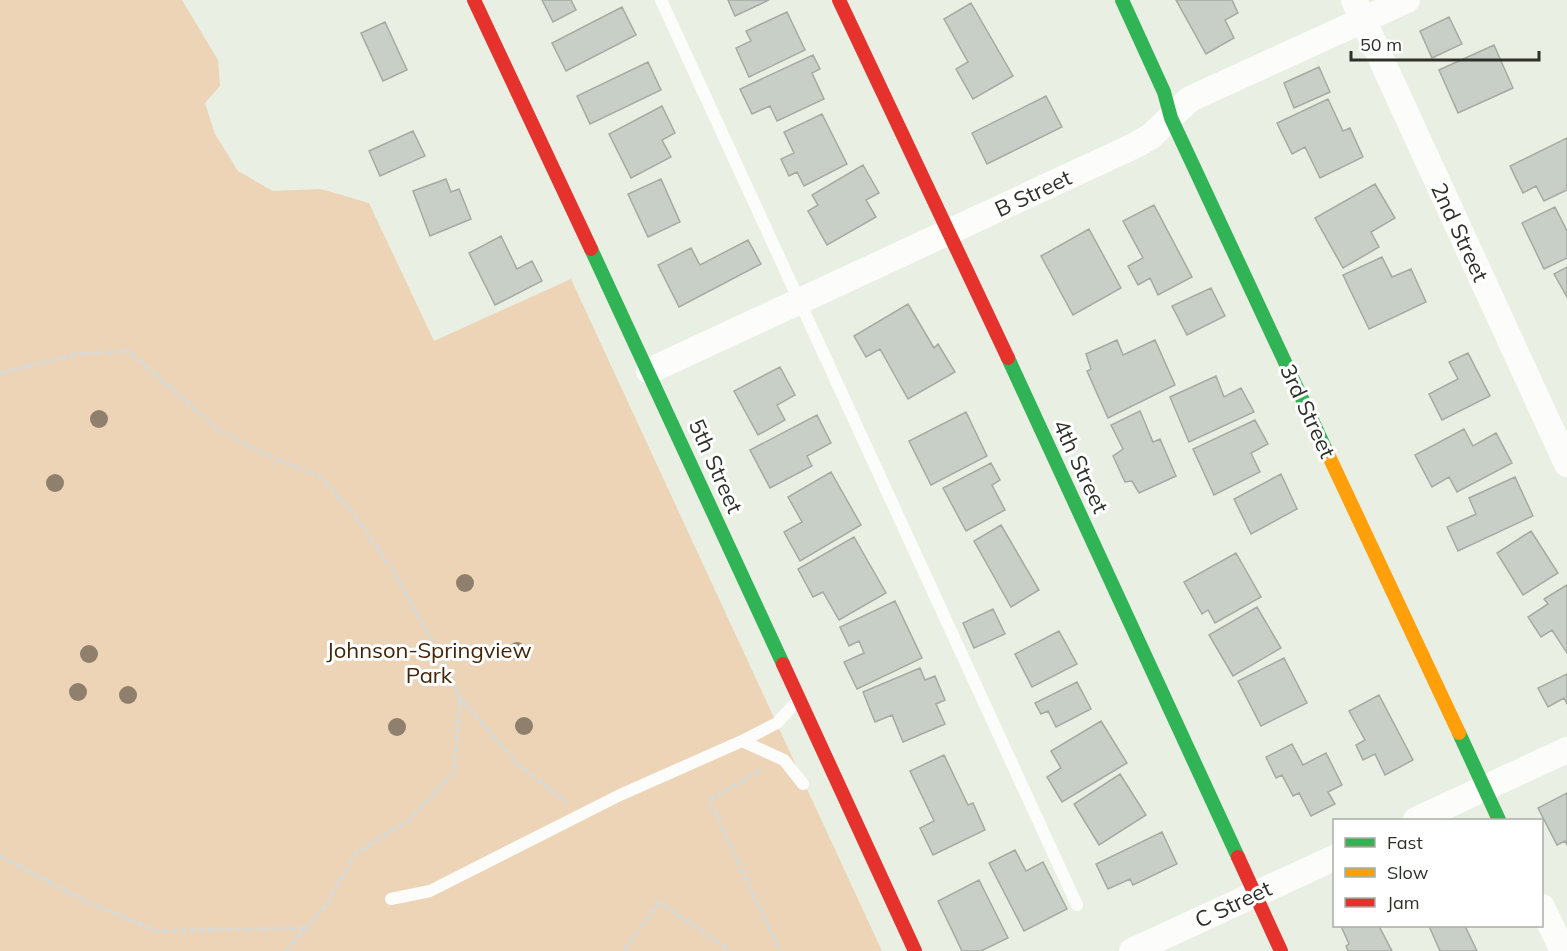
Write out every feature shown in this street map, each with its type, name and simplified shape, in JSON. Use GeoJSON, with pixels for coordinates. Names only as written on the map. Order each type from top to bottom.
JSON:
{"type":"FeatureCollection","features":[{"type":"Feature","properties":{"kind":"street","name":"5th Street"},"geometry":{"type":"LineString","coordinates":[[474,0],[649,371],[915,951]]}},
{"type":"Feature","properties":{"kind":"street","name":"4th Street"},"geometry":{"type":"LineString","coordinates":[[839,0],[950,232],[1281,951]]}},
{"type":"Feature","properties":{"kind":"street","name":"3rd Street"},"geometry":{"type":"LineString","coordinates":[[1122,0],[1164,92],[1172,118],[1499,819]]}},
{"type":"Feature","properties":{"kind":"street","name":"B Street"},"geometry":{"type":"LineString","coordinates":[[649,371],[1136,146],[1172,118],[1190,99],[1358,10],[1407,0]]}},
{"type":"Feature","properties":{"kind":"street","name":"2nd Street"},"geometry":{"type":"LineString","coordinates":[[1358,10],[1567,464]]}},
{"type":"Feature","properties":{"kind":"street"},"geometry":{"type":"LineString","coordinates":[[1418,819],[1567,750]]}},
{"type":"Feature","properties":{"kind":"street","name":"C Street"},"geometry":{"type":"LineString","coordinates":[[1132,951],[1333,859]]}},
{"type":"Feature","properties":{"kind":"street"},"geometry":{"type":"LineString","coordinates":[[1543,909],[1563,951]]}},
{"type":"Feature","properties":{"kind":"lane"},"geometry":{"type":"LineString","coordinates":[[661,0],[1077,905]]}},
{"type":"Feature","properties":{"kind":"lane"},"geometry":{"type":"LineString","coordinates":[[392,899],[430,891],[620,795],[742,741],[777,723],[799,699]]}},
{"type":"Feature","properties":{"kind":"lane"},"geometry":{"type":"LineString","coordinates":[[742,741],[784,760],[803,784]]}},
{"type":"Feature","properties":{"kind":"path"},"geometry":{"type":"LineString","coordinates":[[0,373],[79,354],[129,351],[217,429],[267,455],[321,477],[353,513],[394,572],[446,667],[460,698],[517,762],[582,814]]}},
{"type":"Feature","properties":{"kind":"path"},"geometry":{"type":"LineString","coordinates":[[286,951],[326,905],[355,854],[409,820],[454,772],[460,698]]}},
{"type":"Feature","properties":{"kind":"path"},"geometry":{"type":"LineString","coordinates":[[780,951],[709,800],[769,765],[772,771],[784,760]]}},
{"type":"Feature","properties":{"kind":"path"},"geometry":{"type":"LineString","coordinates":[[0,856],[89,903],[157,931],[306,928]]}},
{"type":"Feature","properties":{"kind":"path"},"geometry":{"type":"LineString","coordinates":[[624,951],[659,902],[730,951]]}},
{"type":"Feature","properties":{"kind":"green space","name":"Johnson-Springview Park"},"geometry":{"type":"Polygon","coordinates":[[[0,0],[182,0],[218,60],[220,86],[205,103],[215,134],[238,171],[273,191],[321,189],[369,203],[434,341],[571,279],[882,951],[0,951],[0,0]]]}},
{"type":"Feature","properties":{"kind":"building"},"geometry":{"type":"Polygon","coordinates":[[[542,0],[571,0],[576,10],[553,22],[542,0]]]}},
{"type":"Feature","properties":{"kind":"building"},"geometry":{"type":"Polygon","coordinates":[[[728,0],[769,0],[735,16],[728,0]]]}},
{"type":"Feature","properties":{"kind":"building"},"geometry":{"type":"Polygon","coordinates":[[[1176,0],[1232,0],[1238,13],[1225,20],[1234,38],[1206,54],[1176,0]]]}},
{"type":"Feature","properties":{"kind":"building"},"geometry":{"type":"Polygon","coordinates":[[[971,3],[1013,76],[973,99],[956,69],[968,62],[944,19],[971,3]]]}},
{"type":"Feature","properties":{"kind":"building"},"geometry":{"type":"Polygon","coordinates":[[[622,7],[636,35],[566,71],[552,43],[622,7]]]}},
{"type":"Feature","properties":{"kind":"building"},"geometry":{"type":"Polygon","coordinates":[[[787,12],[805,50],[749,77],[736,48],[751,41],[746,31],[787,12]]]}},
{"type":"Feature","properties":{"kind":"building"},"geometry":{"type":"Polygon","coordinates":[[[1449,17],[1462,44],[1432,58],[1420,31],[1449,17]]]}},
{"type":"Feature","properties":{"kind":"building"},"geometry":{"type":"Polygon","coordinates":[[[385,22],[407,70],[383,81],[361,33],[385,22]]]}},
{"type":"Feature","properties":{"kind":"building"},"geometry":{"type":"Polygon","coordinates":[[[1494,45],[1513,88],[1458,113],[1439,70],[1494,45]]]}},
{"type":"Feature","properties":{"kind":"building"},"geometry":{"type":"Polygon","coordinates":[[[813,55],[820,69],[812,73],[824,99],[777,121],[770,106],[752,114],[740,89],[813,55]]]}},
{"type":"Feature","properties":{"kind":"building"},"geometry":{"type":"Polygon","coordinates":[[[648,62],[661,90],[590,124],[577,96],[648,62]]]}},
{"type":"Feature","properties":{"kind":"building"},"geometry":{"type":"Polygon","coordinates":[[[1319,67],[1330,92],[1294,108],[1284,83],[1319,67]]]}},
{"type":"Feature","properties":{"kind":"building"},"geometry":{"type":"Polygon","coordinates":[[[1046,96],[1062,127],[987,164],[972,133],[1046,96]]]}},
{"type":"Feature","properties":{"kind":"building"},"geometry":{"type":"Polygon","coordinates":[[[1328,99],[1343,131],[1350,128],[1363,157],[1320,178],[1305,147],[1292,154],[1277,123],[1328,99]]]}},
{"type":"Feature","properties":{"kind":"building"},"geometry":{"type":"Polygon","coordinates":[[[662,106],[675,133],[662,140],[671,157],[631,178],[609,134],[662,106]]]}},
{"type":"Feature","properties":{"kind":"building"},"geometry":{"type":"Polygon","coordinates":[[[822,114],[847,164],[804,186],[797,172],[789,176],[781,159],[794,153],[784,132],[822,114]]]}},
{"type":"Feature","properties":{"kind":"building"},"geometry":{"type":"Polygon","coordinates":[[[413,131],[425,156],[380,176],[369,151],[413,131]]]}},
{"type":"Feature","properties":{"kind":"building"},"geometry":{"type":"Polygon","coordinates":[[[1567,138],[1567,190],[1544,201],[1536,186],[1523,193],[1510,166],[1567,138]]]}},
{"type":"Feature","properties":{"kind":"building"},"geometry":{"type":"Polygon","coordinates":[[[863,165],[879,193],[866,200],[876,217],[827,245],[808,211],[818,205],[812,195],[863,165]]]}},
{"type":"Feature","properties":{"kind":"building"},"geometry":{"type":"Polygon","coordinates":[[[446,179],[451,192],[459,189],[471,219],[430,236],[413,191],[446,179]]]}},
{"type":"Feature","properties":{"kind":"building"},"geometry":{"type":"Polygon","coordinates":[[[661,179],[680,222],[648,237],[628,194],[661,179]]]}},
{"type":"Feature","properties":{"kind":"building"},"geometry":{"type":"Polygon","coordinates":[[[1375,184],[1395,218],[1371,232],[1379,247],[1343,268],[1315,218],[1375,184]]]}},
{"type":"Feature","properties":{"kind":"building"},"geometry":{"type":"Polygon","coordinates":[[[1154,205],[1192,277],[1158,295],[1150,278],[1138,285],[1128,266],[1143,258],[1123,221],[1154,205]]]}},
{"type":"Feature","properties":{"kind":"building"},"geometry":{"type":"Polygon","coordinates":[[[1555,207],[1567,231],[1567,258],[1544,269],[1522,223],[1555,207]]]}},
{"type":"Feature","properties":{"kind":"building"},"geometry":{"type":"Polygon","coordinates":[[[1089,229],[1121,288],[1073,315],[1041,256],[1089,229]]]}},
{"type":"Feature","properties":{"kind":"building"},"geometry":{"type":"Polygon","coordinates":[[[501,236],[517,269],[532,261],[542,281],[495,305],[469,253],[501,236]]]}},
{"type":"Feature","properties":{"kind":"building"},"geometry":{"type":"Polygon","coordinates":[[[748,240],[761,264],[679,307],[658,265],[691,248],[700,265],[748,240]]]}},
{"type":"Feature","properties":{"kind":"building"},"geometry":{"type":"Polygon","coordinates":[[[1382,257],[1392,277],[1411,269],[1426,302],[1369,329],[1343,275],[1382,257]]]}},
{"type":"Feature","properties":{"kind":"building"},"geometry":{"type":"Polygon","coordinates":[[[1567,267],[1567,297],[1554,274],[1567,267]]]}},
{"type":"Feature","properties":{"kind":"building"},"geometry":{"type":"Polygon","coordinates":[[[1211,288],[1225,316],[1187,335],[1172,306],[1211,288]]]}},
{"type":"Feature","properties":{"kind":"building"},"geometry":{"type":"Polygon","coordinates":[[[908,304],[934,348],[938,344],[955,372],[908,399],[880,349],[866,357],[854,336],[908,304]]]}},
{"type":"Feature","properties":{"kind":"building"},"geometry":{"type":"Polygon","coordinates":[[[1117,340],[1123,355],[1155,340],[1175,385],[1108,418],[1087,371],[1091,369],[1086,354],[1117,340]]]}},
{"type":"Feature","properties":{"kind":"building"},"geometry":{"type":"Polygon","coordinates":[[[1468,353],[1490,396],[1442,420],[1429,394],[1458,379],[1449,362],[1468,353]]]}},
{"type":"Feature","properties":{"kind":"building"},"geometry":{"type":"Polygon","coordinates":[[[780,367],[795,395],[777,405],[785,420],[758,435],[734,391],[780,367]]]}},
{"type":"Feature","properties":{"kind":"building"},"geometry":{"type":"Polygon","coordinates":[[[1216,376],[1224,397],[1241,388],[1254,412],[1189,442],[1170,397],[1216,376]]]}},
{"type":"Feature","properties":{"kind":"building"},"geometry":{"type":"Polygon","coordinates":[[[1140,411],[1153,442],[1160,439],[1176,476],[1139,493],[1132,481],[1125,482],[1113,456],[1123,449],[1111,425],[1140,411]]]}},
{"type":"Feature","properties":{"kind":"building"},"geometry":{"type":"Polygon","coordinates":[[[966,412],[987,456],[931,485],[909,441],[966,412]]]}},
{"type":"Feature","properties":{"kind":"building"},"geometry":{"type":"Polygon","coordinates":[[[817,415],[831,443],[807,456],[812,466],[770,488],[750,450],[817,415]]]}},
{"type":"Feature","properties":{"kind":"building"},"geometry":{"type":"Polygon","coordinates":[[[1255,420],[1268,444],[1251,453],[1260,472],[1214,495],[1193,449],[1255,420]]]}},
{"type":"Feature","properties":{"kind":"building"},"geometry":{"type":"Polygon","coordinates":[[[1464,429],[1473,446],[1496,433],[1512,463],[1457,492],[1449,477],[1432,487],[1415,455],[1464,429]]]}},
{"type":"Feature","properties":{"kind":"building"},"geometry":{"type":"Polygon","coordinates":[[[991,463],[1000,480],[992,485],[1005,510],[966,531],[943,488],[991,463]]]}},
{"type":"Feature","properties":{"kind":"building"},"geometry":{"type":"Polygon","coordinates":[[[831,472],[861,525],[800,561],[784,532],[802,522],[788,497],[831,472]]]}},
{"type":"Feature","properties":{"kind":"building"},"geometry":{"type":"Polygon","coordinates":[[[1281,474],[1297,509],[1251,534],[1234,499],[1281,474]]]}},
{"type":"Feature","properties":{"kind":"building"},"geometry":{"type":"Polygon","coordinates":[[[1515,477],[1533,516],[1458,551],[1447,527],[1476,514],[1469,498],[1515,477]]]}},
{"type":"Feature","properties":{"kind":"building"},"geometry":{"type":"Polygon","coordinates":[[[1001,525],[1039,590],[1011,607],[974,541],[1001,525]]]}},
{"type":"Feature","properties":{"kind":"building"},"geometry":{"type":"Polygon","coordinates":[[[1531,531],[1558,573],[1523,595],[1497,553],[1531,531]]]}},
{"type":"Feature","properties":{"kind":"building"},"geometry":{"type":"Polygon","coordinates":[[[854,537],[886,593],[839,620],[823,592],[813,597],[798,569],[854,537]]]}},
{"type":"Feature","properties":{"kind":"building"},"geometry":{"type":"Polygon","coordinates":[[[1236,553],[1261,597],[1215,623],[1208,610],[1202,614],[1184,582],[1236,553]]]}},
{"type":"Feature","properties":{"kind":"building"},"geometry":{"type":"Polygon","coordinates":[[[1567,585],[1567,653],[1552,630],[1541,637],[1528,617],[1548,604],[1544,599],[1567,585]]]}},
{"type":"Feature","properties":{"kind":"building"},"geometry":{"type":"Polygon","coordinates":[[[895,601],[922,658],[857,689],[844,662],[864,653],[859,641],[849,646],[840,627],[895,601]]]}},
{"type":"Feature","properties":{"kind":"building"},"geometry":{"type":"Polygon","coordinates":[[[1257,607],[1281,648],[1233,676],[1209,635],[1257,607]]]}},
{"type":"Feature","properties":{"kind":"building"},"geometry":{"type":"Polygon","coordinates":[[[993,609],[1005,634],[974,648],[963,623],[993,609]]]}},
{"type":"Feature","properties":{"kind":"building"},"geometry":{"type":"Polygon","coordinates":[[[1059,631],[1077,664],[1032,687],[1015,654],[1059,631]]]}},
{"type":"Feature","properties":{"kind":"building"},"geometry":{"type":"Polygon","coordinates":[[[1284,658],[1307,703],[1261,726],[1238,681],[1284,658]]]}},
{"type":"Feature","properties":{"kind":"building"},"geometry":{"type":"Polygon","coordinates":[[[920,668],[925,680],[935,676],[945,700],[936,704],[945,724],[903,742],[892,715],[875,722],[863,692],[920,668]]]}},
{"type":"Feature","properties":{"kind":"building"},"geometry":{"type":"Polygon","coordinates":[[[1567,674],[1567,704],[1564,698],[1548,707],[1538,688],[1567,674]]]}},
{"type":"Feature","properties":{"kind":"building"},"geometry":{"type":"Polygon","coordinates":[[[1077,682],[1091,709],[1056,727],[1048,711],[1041,714],[1035,703],[1077,682]]]}},
{"type":"Feature","properties":{"kind":"building"},"geometry":{"type":"Polygon","coordinates":[[[1379,695],[1413,760],[1385,775],[1375,754],[1363,760],[1356,745],[1365,740],[1349,711],[1379,695]]]}},
{"type":"Feature","properties":{"kind":"building"},"geometry":{"type":"Polygon","coordinates":[[[1101,721],[1127,763],[1062,802],[1047,777],[1061,768],[1051,751],[1101,721]]]}},
{"type":"Feature","properties":{"kind":"building"},"geometry":{"type":"Polygon","coordinates":[[[1292,744],[1303,765],[1326,753],[1342,785],[1328,792],[1335,804],[1311,816],[1299,793],[1293,796],[1282,775],[1276,778],[1266,757],[1292,744]]]}},
{"type":"Feature","properties":{"kind":"building"},"geometry":{"type":"Polygon","coordinates":[[[944,755],[968,805],[973,803],[985,830],[933,855],[920,828],[934,821],[910,771],[944,755]]]}},
{"type":"Feature","properties":{"kind":"building"},"geometry":{"type":"Polygon","coordinates":[[[1120,774],[1146,815],[1099,845],[1074,804],[1120,774]]]}},
{"type":"Feature","properties":{"kind":"building"},"geometry":{"type":"Polygon","coordinates":[[[1567,793],[1567,845],[1565,841],[1557,845],[1538,808],[1567,793]]]}},
{"type":"Feature","properties":{"kind":"building"},"geometry":{"type":"Polygon","coordinates":[[[1162,832],[1177,864],[1133,885],[1130,879],[1108,889],[1096,864],[1162,832]]]}},
{"type":"Feature","properties":{"kind":"building"},"geometry":{"type":"Polygon","coordinates":[[[1015,850],[1026,871],[1043,862],[1067,909],[1024,931],[989,863],[1015,850]]]}},
{"type":"Feature","properties":{"kind":"building"},"geometry":{"type":"Polygon","coordinates":[[[979,880],[1008,938],[981,951],[962,951],[938,901],[979,880]]]}},
{"type":"Feature","properties":{"kind":"building"},"geometry":{"type":"Polygon","coordinates":[[[1341,927],[1380,927],[1392,951],[1348,951],[1346,946],[1349,944],[1341,927]]]}},
{"type":"Feature","properties":{"kind":"building"},"geometry":{"type":"Polygon","coordinates":[[[1429,927],[1465,927],[1477,951],[1440,951],[1429,927]]]}},
{"type":"Feature","properties":{"kind":"traffic: fast"},"geometry":{"type":"LineString","coordinates":[[1122,0],[1164,92],[1171,118],[1326,450]]}},
{"type":"Feature","properties":{"kind":"traffic: fast"},"geometry":{"type":"LineString","coordinates":[[591,249],[783,664]]}},
{"type":"Feature","properties":{"kind":"traffic: fast"},"geometry":{"type":"LineString","coordinates":[[1008,358],[1238,857]]}},
{"type":"Feature","properties":{"kind":"traffic: fast"},"geometry":{"type":"LineString","coordinates":[[1459,733],[1499,819]]}},
{"type":"Feature","properties":{"kind":"traffic: slow"},"geometry":{"type":"LineString","coordinates":[[1326,450],[1459,733]]}},
{"type":"Feature","properties":{"kind":"traffic: jam"},"geometry":{"type":"LineString","coordinates":[[474,0],[591,249]]}},
{"type":"Feature","properties":{"kind":"traffic: jam"},"geometry":{"type":"LineString","coordinates":[[839,0],[1008,358]]}},
{"type":"Feature","properties":{"kind":"traffic: jam"},"geometry":{"type":"LineString","coordinates":[[783,664],[915,951]]}},
{"type":"Feature","properties":{"kind":"traffic: jam"},"geometry":{"type":"LineString","coordinates":[[1238,857],[1281,951]]}}]}
